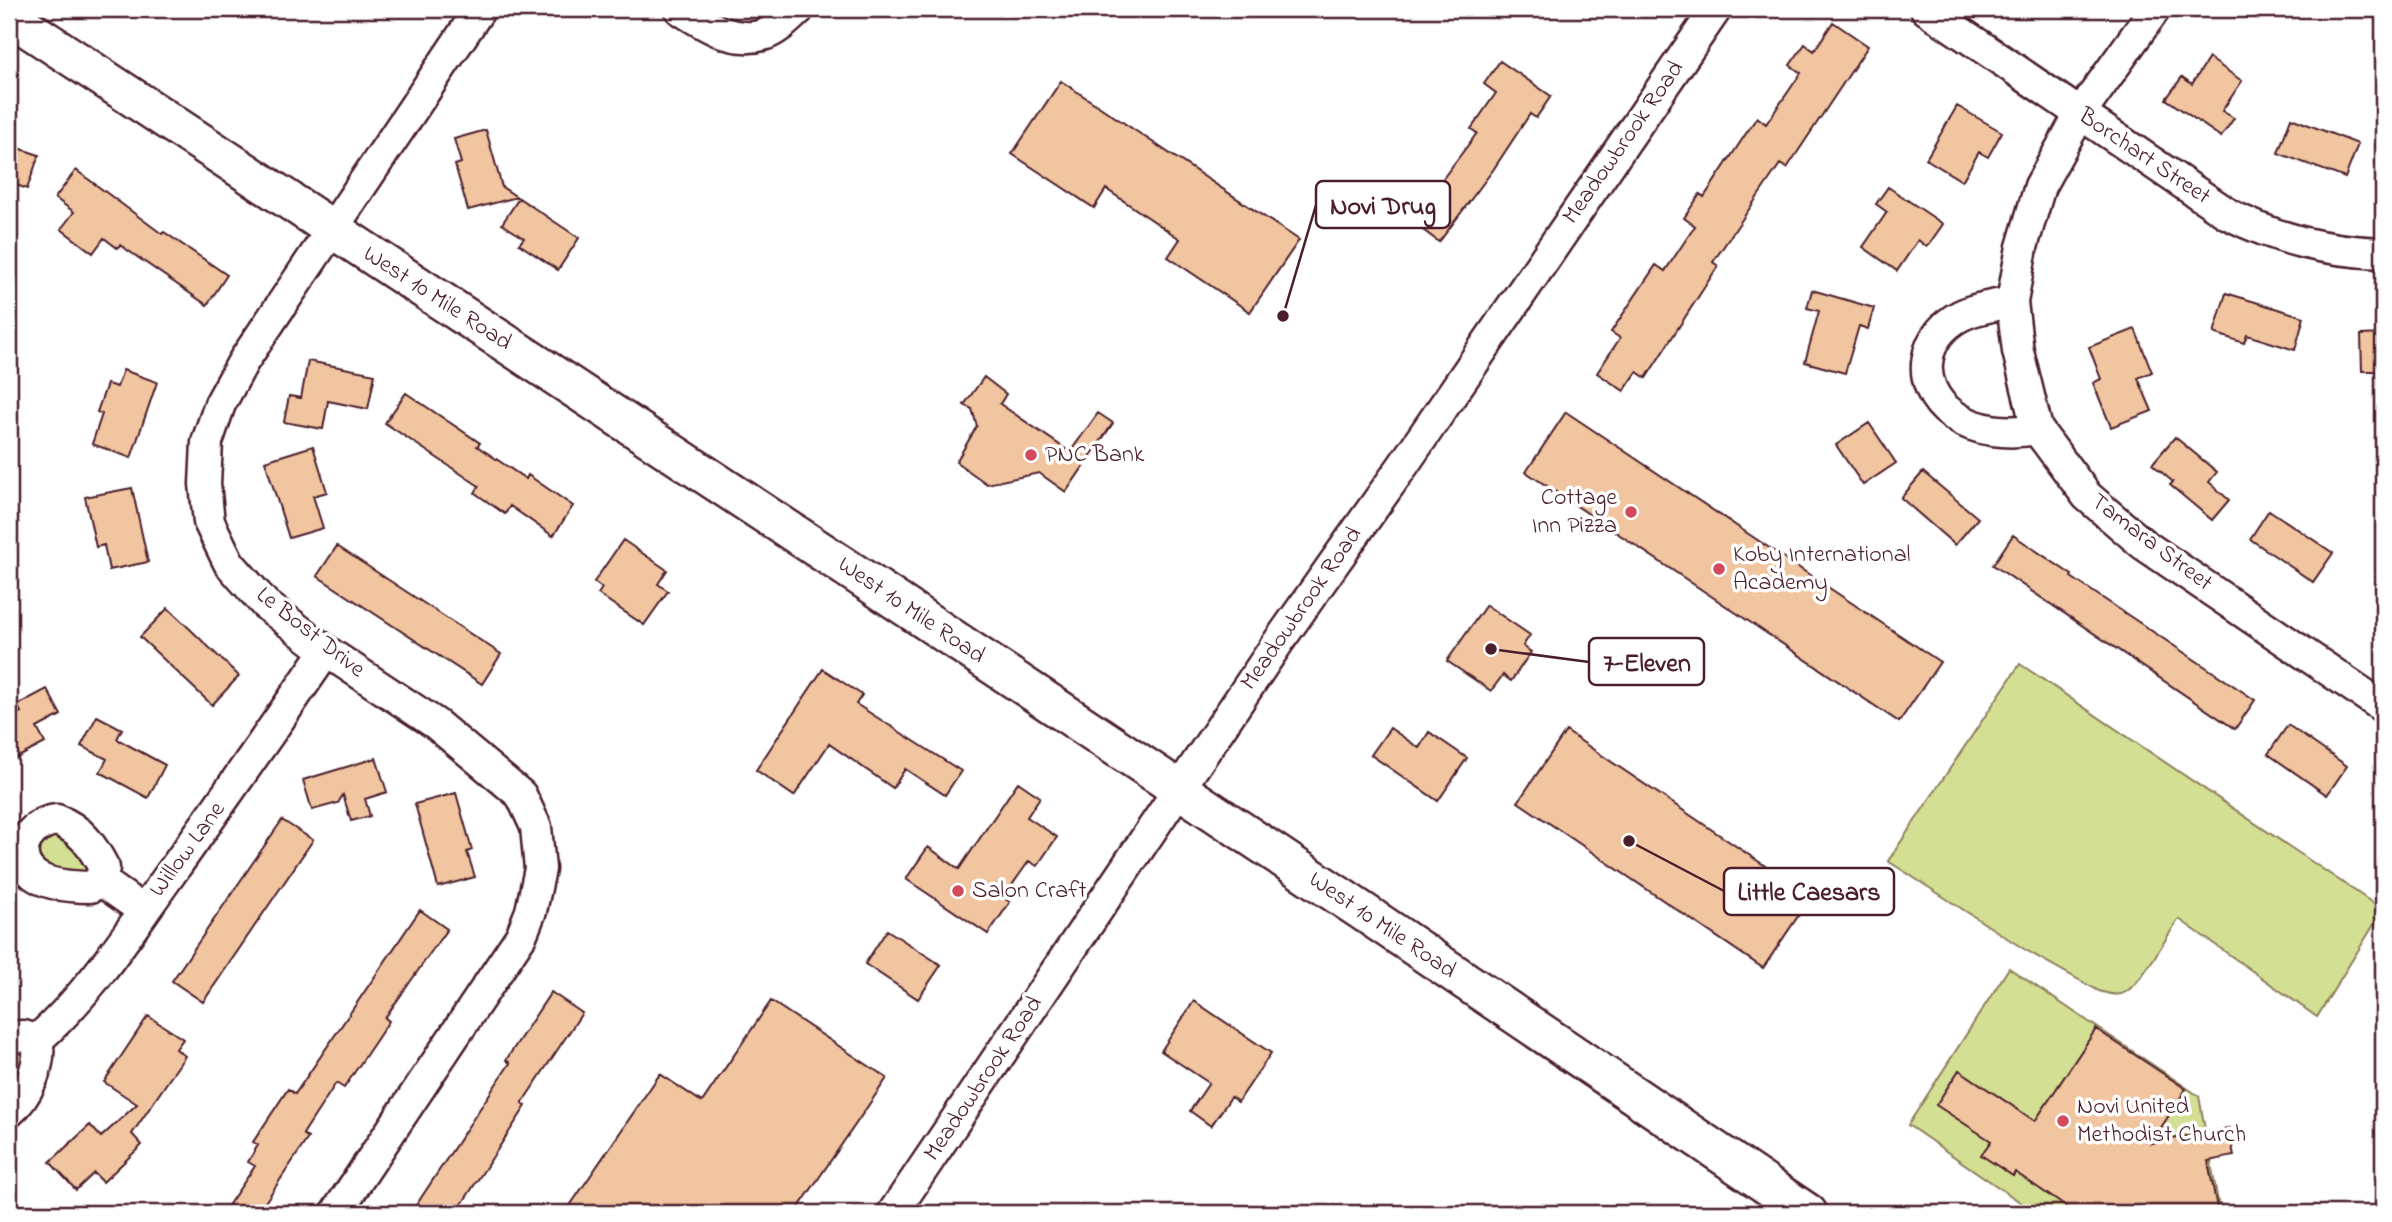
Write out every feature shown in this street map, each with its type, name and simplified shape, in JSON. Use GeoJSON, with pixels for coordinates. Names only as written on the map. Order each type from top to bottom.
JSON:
{"type":"FeatureCollection","features":[{"type":"Feature","properties":{"kind":"main road","name":"West 10 Mile Road"},"geometry":{"type":"LineString","coordinates":[[9,16],[1180,790],[1808,1213]]}},
{"type":"Feature","properties":{"kind":"street","name":"Le Bost Drive"},"geometry":{"type":"LineString","coordinates":[[337,1213],[521,936],[531,911],[540,869],[536,827],[521,795],[436,724],[326,651],[265,604],[229,563],[209,522],[205,484],[208,442],[220,404],[243,362],[480,9]]}},
{"type":"Feature","properties":{"kind":"street"},"geometry":{"type":"LineString","coordinates":[[680,9],[707,26],[737,37],[763,35],[782,24],[799,9]]}},
{"type":"Feature","properties":{"kind":"street","name":"Meadowbrook Road"},"geometry":{"type":"LineString","coordinates":[[893,1213],[1279,641],[1716,9]]}},
{"type":"Feature","properties":{"kind":"street","name":"Borchart Street"},"geometry":{"type":"LineString","coordinates":[[1926,9],[2228,214],[2254,228],[2314,247],[2383,253]]}},
{"type":"Feature","properties":{"kind":"street","name":"Tamara Street"},"geometry":{"type":"LineString","coordinates":[[2155,9],[2080,114],[2040,186],[2022,247],[2012,302],[2018,351],[2037,429],[2087,496],[2143,544],[2383,707]]}},
{"type":"Feature","properties":{"kind":"street"},"geometry":{"type":"LineString","coordinates":[[2012,302],[1968,312],[1941,331],[1928,350],[1926,371],[1937,399],[1953,415],[1976,426],[2012,434],[2037,429]]}},
{"type":"Feature","properties":{"kind":"street","name":"Willow Lane"},"geometry":{"type":"LineString","coordinates":[[9,1112],[22,1098],[39,1054],[23,1038],[73,1005],[105,966],[234,786],[326,651]]}},
{"type":"Feature","properties":{"kind":"street"},"geometry":{"type":"LineString","coordinates":[[100,880],[144,911]]}},
{"type":"Feature","properties":{"kind":"green space"},"geometry":{"type":"Polygon","coordinates":[[[2020,664],[2383,910],[2317,1017],[2179,919],[2136,983],[2121,994],[2099,991],[2024,949],[1888,861],[2020,664]]]}},
{"type":"Feature","properties":{"kind":"green space"},"geometry":{"type":"Polygon","coordinates":[[[61,833],[91,867],[86,874],[48,868],[35,858],[37,840],[61,833]]]}},
{"type":"Feature","properties":{"kind":"green space"},"geometry":{"type":"Polygon","coordinates":[[[2009,968],[2199,1096],[2220,1213],[2036,1213],[1908,1125],[2009,968]]]}},
{"type":"Feature","properties":{"kind":"green space"},"geometry":{"type":"Polygon","coordinates":[[[19,1046],[27,1056],[9,1094],[9,1047],[19,1046]]]}},
{"type":"Feature","properties":{"kind":"building"},"geometry":{"type":"Polygon","coordinates":[[[1833,22],[1868,46],[1787,168],[1780,164],[1713,262],[1718,266],[1646,378],[1637,372],[1624,391],[1597,373],[1620,338],[1611,332],[1656,265],[1665,271],[1695,226],[1684,218],[1700,194],[1704,197],[1757,117],[1766,124],[1801,73],[1790,65],[1805,44],[1814,51],[1833,22]]]}},
{"type":"Feature","properties":{"kind":"building"},"geometry":{"type":"Polygon","coordinates":[[[2209,58],[2242,81],[2222,111],[2234,118],[2221,137],[2166,99],[2182,77],[2192,84],[2209,58]]]}},
{"type":"Feature","properties":{"kind":"building"},"geometry":{"type":"Polygon","coordinates":[[[1500,61],[1551,96],[1536,118],[1530,114],[1493,170],[1439,242],[1411,221],[1477,133],[1471,129],[1496,93],[1484,84],[1500,61]]]}},
{"type":"Feature","properties":{"kind":"building"},"geometry":{"type":"Polygon","coordinates":[[[1061,81],[1299,240],[1250,312],[1168,257],[1180,239],[1106,189],[1094,208],[1012,154],[1061,81]]]}},
{"type":"Feature","properties":{"kind":"building"},"geometry":{"type":"Polygon","coordinates":[[[1957,106],[2002,132],[1988,157],[1979,152],[1962,181],[1926,159],[1957,106]]]}},
{"type":"Feature","properties":{"kind":"building"},"geometry":{"type":"Polygon","coordinates":[[[2291,118],[2358,144],[2345,178],[2278,153],[2291,118]]]}},
{"type":"Feature","properties":{"kind":"building"},"geometry":{"type":"Polygon","coordinates":[[[486,130],[502,187],[517,197],[468,210],[455,165],[461,163],[454,139],[486,130]]]}},
{"type":"Feature","properties":{"kind":"building"},"geometry":{"type":"Polygon","coordinates":[[[9,145],[39,155],[27,189],[9,182],[9,145]]]}},
{"type":"Feature","properties":{"kind":"building"},"geometry":{"type":"Polygon","coordinates":[[[76,170],[162,234],[164,232],[227,275],[207,305],[120,245],[117,248],[104,238],[93,253],[61,229],[74,212],[55,198],[76,170]]]}},
{"type":"Feature","properties":{"kind":"building"},"geometry":{"type":"Polygon","coordinates":[[[1888,187],[1943,224],[1927,247],[1918,240],[1897,271],[1863,247],[1887,212],[1876,204],[1888,187]]]}},
{"type":"Feature","properties":{"kind":"building"},"geometry":{"type":"Polygon","coordinates":[[[519,198],[579,238],[558,270],[519,244],[524,238],[502,224],[519,198]]]}},
{"type":"Feature","properties":{"kind":"building"},"geometry":{"type":"Polygon","coordinates":[[[1812,290],[1874,308],[1868,329],[1859,326],[1845,373],[1805,362],[1819,311],[1807,308],[1812,290]]]}},
{"type":"Feature","properties":{"kind":"building"},"geometry":{"type":"Polygon","coordinates":[[[2226,293],[2304,317],[2295,350],[2247,335],[2244,343],[2214,333],[2226,293]]]}},
{"type":"Feature","properties":{"kind":"building"},"geometry":{"type":"Polygon","coordinates":[[[2135,329],[2152,372],[2138,378],[2152,411],[2111,427],[2093,383],[2101,379],[2089,347],[2135,329]]]}},
{"type":"Feature","properties":{"kind":"building"},"geometry":{"type":"Polygon","coordinates":[[[2383,334],[2383,371],[2362,371],[2361,335],[2383,334]]]}},
{"type":"Feature","properties":{"kind":"building"},"geometry":{"type":"Polygon","coordinates":[[[308,361],[375,374],[368,409],[328,401],[323,429],[284,422],[289,396],[301,398],[308,361]]]}},
{"type":"Feature","properties":{"kind":"building"},"geometry":{"type":"Polygon","coordinates":[[[123,370],[157,382],[131,458],[92,444],[102,414],[97,412],[107,384],[117,387],[123,370]]]}},
{"type":"Feature","properties":{"kind":"building"},"geometry":{"type":"Polygon","coordinates":[[[984,377],[1006,394],[1000,404],[1070,452],[1098,413],[1113,423],[1066,492],[1039,473],[987,484],[956,462],[977,426],[972,409],[964,405],[984,377]]]}},
{"type":"Feature","properties":{"kind":"building"},"geometry":{"type":"Polygon","coordinates":[[[406,393],[480,443],[477,446],[526,479],[528,475],[573,506],[553,536],[510,506],[505,514],[475,493],[479,486],[385,423],[406,393]]]}},
{"type":"Feature","properties":{"kind":"building"},"geometry":{"type":"Polygon","coordinates":[[[1566,412],[1940,662],[1899,722],[1526,472],[1566,412]]]}},
{"type":"Feature","properties":{"kind":"building"},"geometry":{"type":"Polygon","coordinates":[[[1869,423],[1896,463],[1863,485],[1836,445],[1869,423]]]}},
{"type":"Feature","properties":{"kind":"building"},"geometry":{"type":"Polygon","coordinates":[[[2175,437],[2217,472],[2209,482],[2229,500],[2212,520],[2170,485],[2173,482],[2152,464],[2175,437]]]}},
{"type":"Feature","properties":{"kind":"building"},"geometry":{"type":"Polygon","coordinates":[[[313,446],[327,492],[313,496],[323,528],[289,538],[265,461],[313,446]]]}},
{"type":"Feature","properties":{"kind":"building"},"geometry":{"type":"Polygon","coordinates":[[[1923,472],[1978,518],[1955,545],[1901,498],[1923,472]]]}},
{"type":"Feature","properties":{"kind":"building"},"geometry":{"type":"Polygon","coordinates":[[[132,488],[148,562],[109,570],[104,545],[96,547],[85,497],[132,488]]]}},
{"type":"Feature","properties":{"kind":"building"},"geometry":{"type":"Polygon","coordinates":[[[2269,510],[2333,553],[2313,582],[2250,539],[2269,510]]]}},
{"type":"Feature","properties":{"kind":"building"},"geometry":{"type":"Polygon","coordinates":[[[2013,535],[2255,700],[2235,729],[1993,565],[2013,535]]]}},
{"type":"Feature","properties":{"kind":"building"},"geometry":{"type":"Polygon","coordinates":[[[623,540],[667,570],[658,584],[668,591],[644,625],[598,594],[602,588],[594,582],[623,540]]]}},
{"type":"Feature","properties":{"kind":"building"},"geometry":{"type":"Polygon","coordinates":[[[337,546],[501,654],[482,684],[317,576],[337,546]]]}},
{"type":"Feature","properties":{"kind":"building"},"geometry":{"type":"Polygon","coordinates":[[[1486,605],[1530,635],[1523,646],[1531,652],[1511,681],[1503,675],[1491,691],[1447,661],[1486,605]]]}},
{"type":"Feature","properties":{"kind":"building"},"geometry":{"type":"Polygon","coordinates":[[[168,608],[239,676],[212,705],[140,637],[168,608]]]}},
{"type":"Feature","properties":{"kind":"building"},"geometry":{"type":"Polygon","coordinates":[[[823,669],[862,695],[856,704],[961,771],[945,795],[905,769],[893,788],[829,744],[794,796],[756,770],[823,669]]]}},
{"type":"Feature","properties":{"kind":"building"},"geometry":{"type":"Polygon","coordinates":[[[47,689],[61,715],[37,728],[45,743],[9,762],[9,718],[21,712],[17,705],[47,689]]]}},
{"type":"Feature","properties":{"kind":"building"},"geometry":{"type":"Polygon","coordinates":[[[97,716],[122,729],[117,739],[165,765],[148,798],[100,772],[107,759],[81,746],[97,716]]]}},
{"type":"Feature","properties":{"kind":"building"},"geometry":{"type":"Polygon","coordinates":[[[2288,725],[2347,766],[2327,795],[2268,754],[2288,725]]]}},
{"type":"Feature","properties":{"kind":"building"},"geometry":{"type":"Polygon","coordinates":[[[1390,728],[1419,748],[1429,732],[1467,758],[1438,801],[1371,755],[1390,728]]]}},
{"type":"Feature","properties":{"kind":"building"},"geometry":{"type":"Polygon","coordinates":[[[1566,731],[1811,897],[1763,968],[1518,802],[1566,731]]]}},
{"type":"Feature","properties":{"kind":"building"},"geometry":{"type":"Polygon","coordinates":[[[376,758],[387,792],[365,799],[370,816],[351,821],[343,795],[338,803],[312,810],[303,780],[376,758]]]}},
{"type":"Feature","properties":{"kind":"building"},"geometry":{"type":"Polygon","coordinates":[[[1018,782],[1040,797],[1027,817],[1057,837],[1037,866],[1029,861],[1003,898],[1010,902],[988,934],[906,879],[928,847],[959,869],[1018,782]]]}},
{"type":"Feature","properties":{"kind":"building"},"geometry":{"type":"Polygon","coordinates":[[[456,793],[472,850],[467,852],[475,877],[438,887],[415,804],[456,793]]]}},
{"type":"Feature","properties":{"kind":"building"},"geometry":{"type":"Polygon","coordinates":[[[282,820],[313,840],[203,1002],[172,981],[282,820]]]}},
{"type":"Feature","properties":{"kind":"building"},"geometry":{"type":"Polygon","coordinates":[[[420,910],[447,929],[385,1018],[389,1021],[344,1088],[336,1083],[303,1134],[308,1138],[258,1213],[223,1213],[255,1166],[248,1162],[258,1145],[253,1142],[288,1089],[295,1094],[420,910]]]}},
{"type":"Feature","properties":{"kind":"building"},"geometry":{"type":"Polygon","coordinates":[[[887,930],[941,965],[918,999],[865,964],[887,930]]]}},
{"type":"Feature","properties":{"kind":"building"},"geometry":{"type":"Polygon","coordinates":[[[551,992],[582,1013],[522,1103],[526,1106],[456,1213],[411,1213],[510,1063],[506,1060],[551,992]]]}},
{"type":"Feature","properties":{"kind":"building"},"geometry":{"type":"Polygon","coordinates":[[[771,1001],[887,1078],[795,1213],[565,1213],[660,1074],[702,1102],[771,1001]]]}},
{"type":"Feature","properties":{"kind":"building"},"geometry":{"type":"Polygon","coordinates":[[[1194,1001],[1271,1053],[1238,1102],[1231,1097],[1211,1126],[1190,1111],[1209,1083],[1161,1051],[1194,1001]]]}},
{"type":"Feature","properties":{"kind":"building"},"geometry":{"type":"Polygon","coordinates":[[[148,1016],[183,1039],[176,1049],[185,1056],[132,1134],[142,1145],[103,1182],[94,1173],[76,1190],[50,1162],[90,1125],[101,1137],[137,1104],[104,1082],[148,1016]]]}},
{"type":"Feature","properties":{"kind":"building","name":"Novi United Methodist Church"},"geometry":{"type":"Polygon","coordinates":[[[2096,1029],[2186,1089],[2151,1143],[2229,1128],[2234,1156],[2208,1161],[2218,1213],[2075,1213],[2015,1172],[2013,1176],[1981,1155],[1991,1141],[1936,1105],[1959,1070],[2035,1121],[2096,1029]]]}},
{"type":"Feature","properties":{"kind":"place","name":"Novi Drug"},"geometry":{"type":"Point","coordinates":[1283,316]}},
{"type":"Feature","properties":{"kind":"place","name":"PNC Bank"},"geometry":{"type":"Point","coordinates":[1031,455]}},
{"type":"Feature","properties":{"kind":"place","name":"Cottage Inn Pizza"},"geometry":{"type":"Point","coordinates":[1631,512]}},
{"type":"Feature","properties":{"kind":"place","name":"Koby International Academy"},"geometry":{"type":"Point","coordinates":[1719,569]}},
{"type":"Feature","properties":{"kind":"place","name":"7-Eleven"},"geometry":{"type":"Point","coordinates":[1491,649]}},
{"type":"Feature","properties":{"kind":"place","name":"Little Caesars"},"geometry":{"type":"Point","coordinates":[1629,841]}},
{"type":"Feature","properties":{"kind":"place","name":"Salon Craft"},"geometry":{"type":"Point","coordinates":[958,891]}},
{"type":"Feature","properties":{"kind":"place","name":"Novi United Methodist Church"},"geometry":{"type":"Point","coordinates":[2063,1121]}}]}
